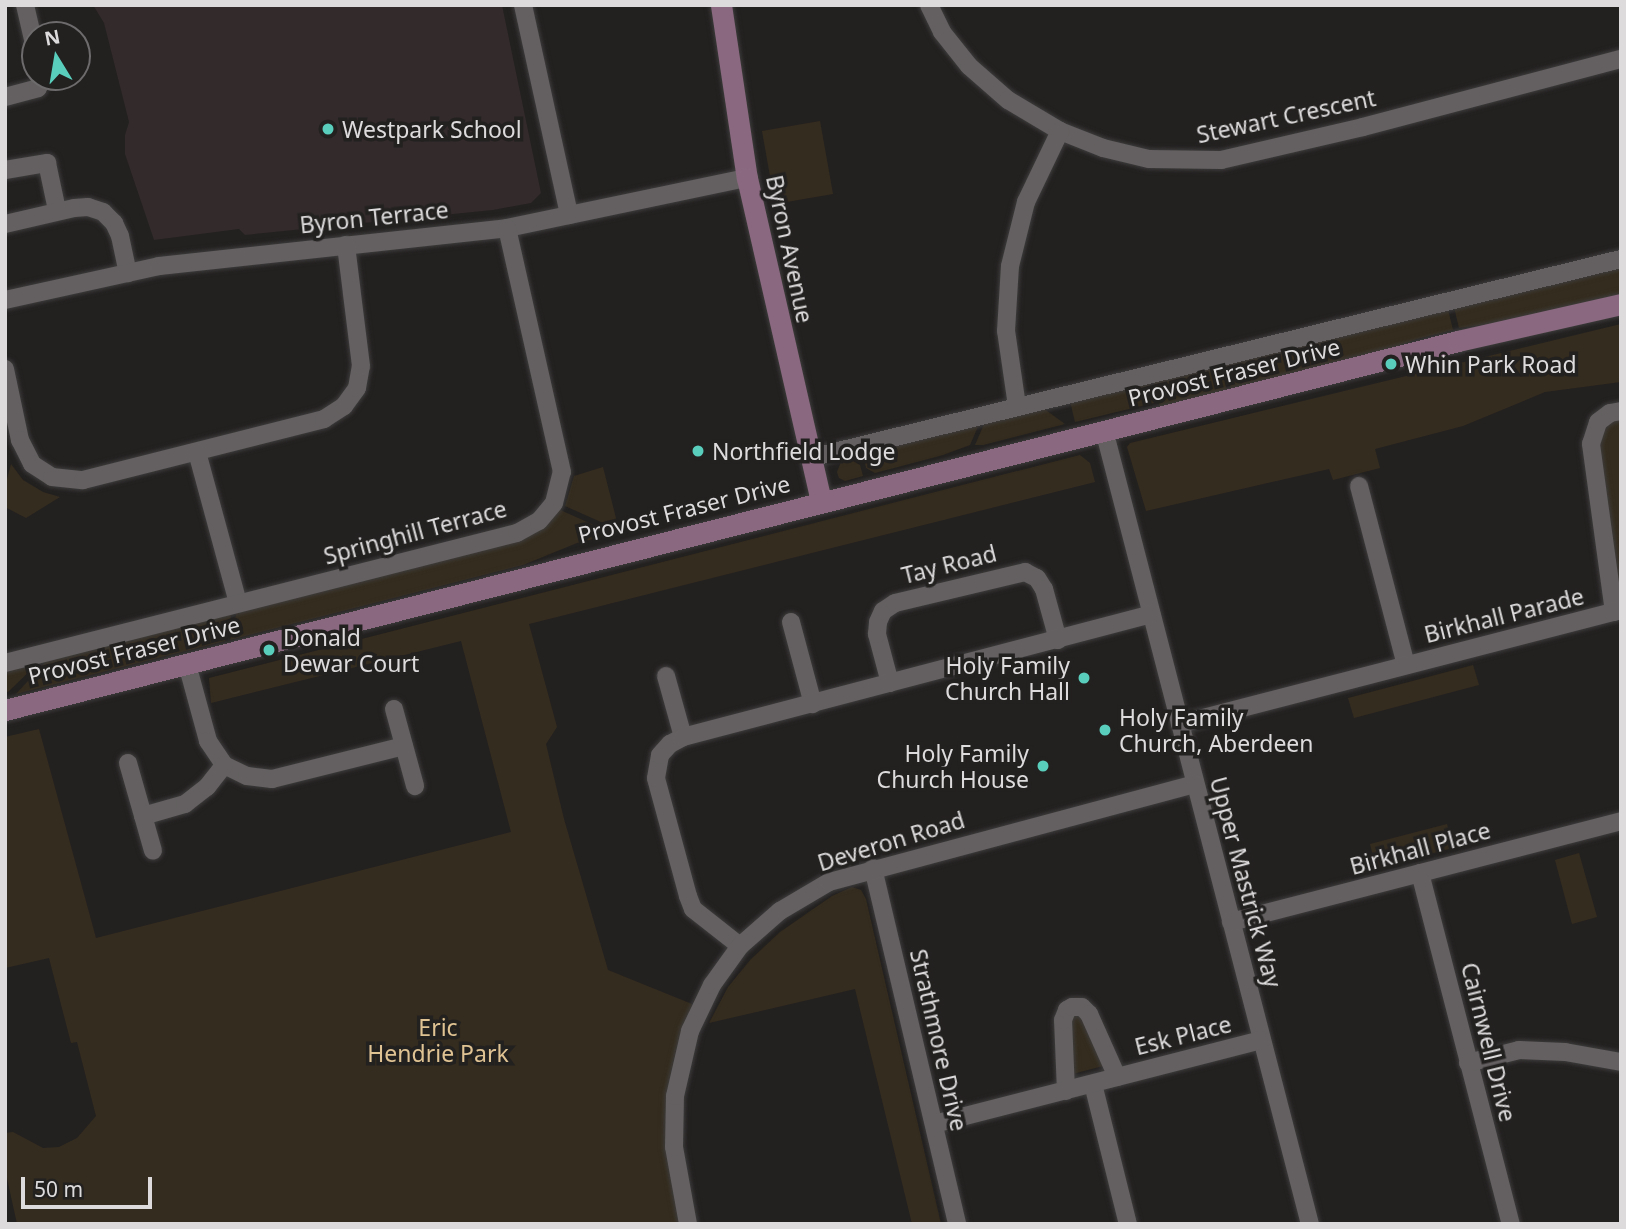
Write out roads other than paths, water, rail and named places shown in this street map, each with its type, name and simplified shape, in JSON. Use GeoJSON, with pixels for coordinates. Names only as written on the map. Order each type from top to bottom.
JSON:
{"type":"FeatureCollection","features":[{"type":"Feature","properties":{"kind":"street"},"geometry":{"type":"LineString","coordinates":[[523,5],[569,215]]}},
{"type":"Feature","properties":{"kind":"street","name":"Byron Avenue"},"geometry":{"type":"LineString","coordinates":[[721,5],[747,178],[821,502]]}},
{"type":"Feature","properties":{"kind":"street","name":"Stewart Crescent"},"geometry":{"type":"LineString","coordinates":[[929,5],[942,32],[969,66],[1008,100],[1060,131],[1103,148],[1149,159],[1221,160],[1350,130],[1621,59]]}},
{"type":"Feature","properties":{"kind":"street"},"geometry":{"type":"LineString","coordinates":[[5,97],[27,91]]}},
{"type":"Feature","properties":{"kind":"street"},"geometry":{"type":"LineString","coordinates":[[1017,406],[1006,331],[1010,266],[1026,202],[1060,131]]}},
{"type":"Feature","properties":{"kind":"street"},"geometry":{"type":"LineString","coordinates":[[5,170],[47,163],[57,210]]}},
{"type":"Feature","properties":{"kind":"street","name":"Byron Terrace"},"geometry":{"type":"LineString","coordinates":[[5,300],[128,273],[198,261],[507,228],[747,178]]}},
{"type":"Feature","properties":{"kind":"street"},"geometry":{"type":"LineString","coordinates":[[5,224],[57,210],[88,207],[103,212],[114,223],[120,236],[128,273]]}},
{"type":"Feature","properties":{"kind":"street","name":"Springhill Terrace"},"geometry":{"type":"LineString","coordinates":[[5,663],[517,533],[539,520],[554,503],[562,472],[507,228]]}},
{"type":"Feature","properties":{"kind":"street"},"geometry":{"type":"LineString","coordinates":[[5,369],[20,440],[32,464],[52,477],[83,480],[324,419],[344,406],[358,388],[361,366],[346,245]]}},
{"type":"Feature","properties":{"kind":"street","name":"Provost Fraser Drive"},"geometry":{"type":"LineString","coordinates":[[810,458],[1621,260]]}},
{"type":"Feature","properties":{"kind":"street","name":"Provost Fraser Drive"},"geometry":{"type":"LineString","coordinates":[[5,710],[1458,341],[1621,304]]}},
{"type":"Feature","properties":{"kind":"street","name":"Birkhall Parade"},"geometry":{"type":"LineString","coordinates":[[1180,724],[1617,611],[1591,443],[1598,422],[1610,413],[1621,411]]}},
{"type":"Feature","properties":{"kind":"street","name":"Upper Mastrick Way"},"geometry":{"type":"LineString","coordinates":[[1104,430],[1310,1224]]}},
{"type":"Feature","properties":{"kind":"street"},"geometry":{"type":"LineString","coordinates":[[197,452],[238,603]]}},
{"type":"Feature","properties":{"kind":"street","name":"Birkhall Parade"},"geometry":{"type":"LineString","coordinates":[[1359,486],[1406,665]]}},
{"type":"Feature","properties":{"kind":"street","name":"Tay Road"},"geometry":{"type":"LineString","coordinates":[[890,684],[877,634],[878,622],[883,611],[908,599],[1025,572],[1037,578],[1044,589],[1058,640]]}},
{"type":"Feature","properties":{"kind":"street"},"geometry":{"type":"LineString","coordinates":[[740,946],[693,909],[656,778],[660,755],[670,744],[683,737],[1151,614]]}},
{"type":"Feature","properties":{"kind":"street"},"geometry":{"type":"LineString","coordinates":[[791,622],[813,704]]}},
{"type":"Feature","properties":{"kind":"street"},"geometry":{"type":"LineString","coordinates":[[187,664],[208,741],[223,765],[247,776],[272,779],[404,746]]}},
{"type":"Feature","properties":{"kind":"street"},"geometry":{"type":"LineString","coordinates":[[666,676],[683,737]]}},
{"type":"Feature","properties":{"kind":"street"},"geometry":{"type":"LineString","coordinates":[[394,709],[415,786]]}},
{"type":"Feature","properties":{"kind":"street"},"geometry":{"type":"LineString","coordinates":[[128,763],[153,851]]}},
{"type":"Feature","properties":{"kind":"street"},"geometry":{"type":"LineString","coordinates":[[143,816],[185,804],[207,787],[223,765]]}},
{"type":"Feature","properties":{"kind":"street","name":"Deveron Road"},"geometry":{"type":"LineString","coordinates":[[688,1224],[674,1147],[675,1096],[679,1067],[690,1031],[712,985],[740,946],[780,911],[829,882],[873,868],[1195,784]]}},
{"type":"Feature","properties":{"kind":"street","name":"Birkhall Place"},"geometry":{"type":"LineString","coordinates":[[1231,922],[1621,821]]}},
{"type":"Feature","properties":{"kind":"street","name":"Strathmore Drive"},"geometry":{"type":"LineString","coordinates":[[873,868],[957,1224]]}},
{"type":"Feature","properties":{"kind":"street","name":"Cairnwell Drive"},"geometry":{"type":"LineString","coordinates":[[1420,873],[1511,1224]]}},
{"type":"Feature","properties":{"kind":"street","name":"Esk Place"},"geometry":{"type":"LineString","coordinates":[[1066,1091],[1063,1020],[1067,1010],[1073,1007],[1082,1007],[1089,1014],[1117,1077]]}},
{"type":"Feature","properties":{"kind":"street","name":"Esk Place"},"geometry":{"type":"LineString","coordinates":[[933,1124],[1261,1040]]}},
{"type":"Feature","properties":{"kind":"street"},"geometry":{"type":"LineString","coordinates":[[1468,1063],[1519,1051],[1566,1052],[1621,1062]]}},
{"type":"Feature","properties":{"kind":"street"},"geometry":{"type":"LineString","coordinates":[[1093,1084],[1128,1224]]}},
{"type":"Feature","properties":{"kind":"place","name":"Westpark School"},"geometry":{"type":"Point","coordinates":[328,129]}},
{"type":"Feature","properties":{"kind":"place","name":"Whin Park Road"},"geometry":{"type":"Point","coordinates":[1391,364]}},
{"type":"Feature","properties":{"kind":"place","name":"Northfield Lodge"},"geometry":{"type":"Point","coordinates":[698,451]}},
{"type":"Feature","properties":{"kind":"place","name":"Donald Dewar Court"},"geometry":{"type":"Point","coordinates":[269,650]}},
{"type":"Feature","properties":{"kind":"place","name":"Holy Family Church Hall"},"geometry":{"type":"Point","coordinates":[1084,678]}},
{"type":"Feature","properties":{"kind":"place","name":"Holy Family Church, Aberdeen"},"geometry":{"type":"Point","coordinates":[1105,730]}},
{"type":"Feature","properties":{"kind":"place","name":"Holy Family Church House"},"geometry":{"type":"Point","coordinates":[1043,766]}},
{"type":"Feature","properties":{"kind":"park label","name":"Eric Hendrie Park"},"geometry":{"type":"Point","coordinates":[438,1040]}}]}
